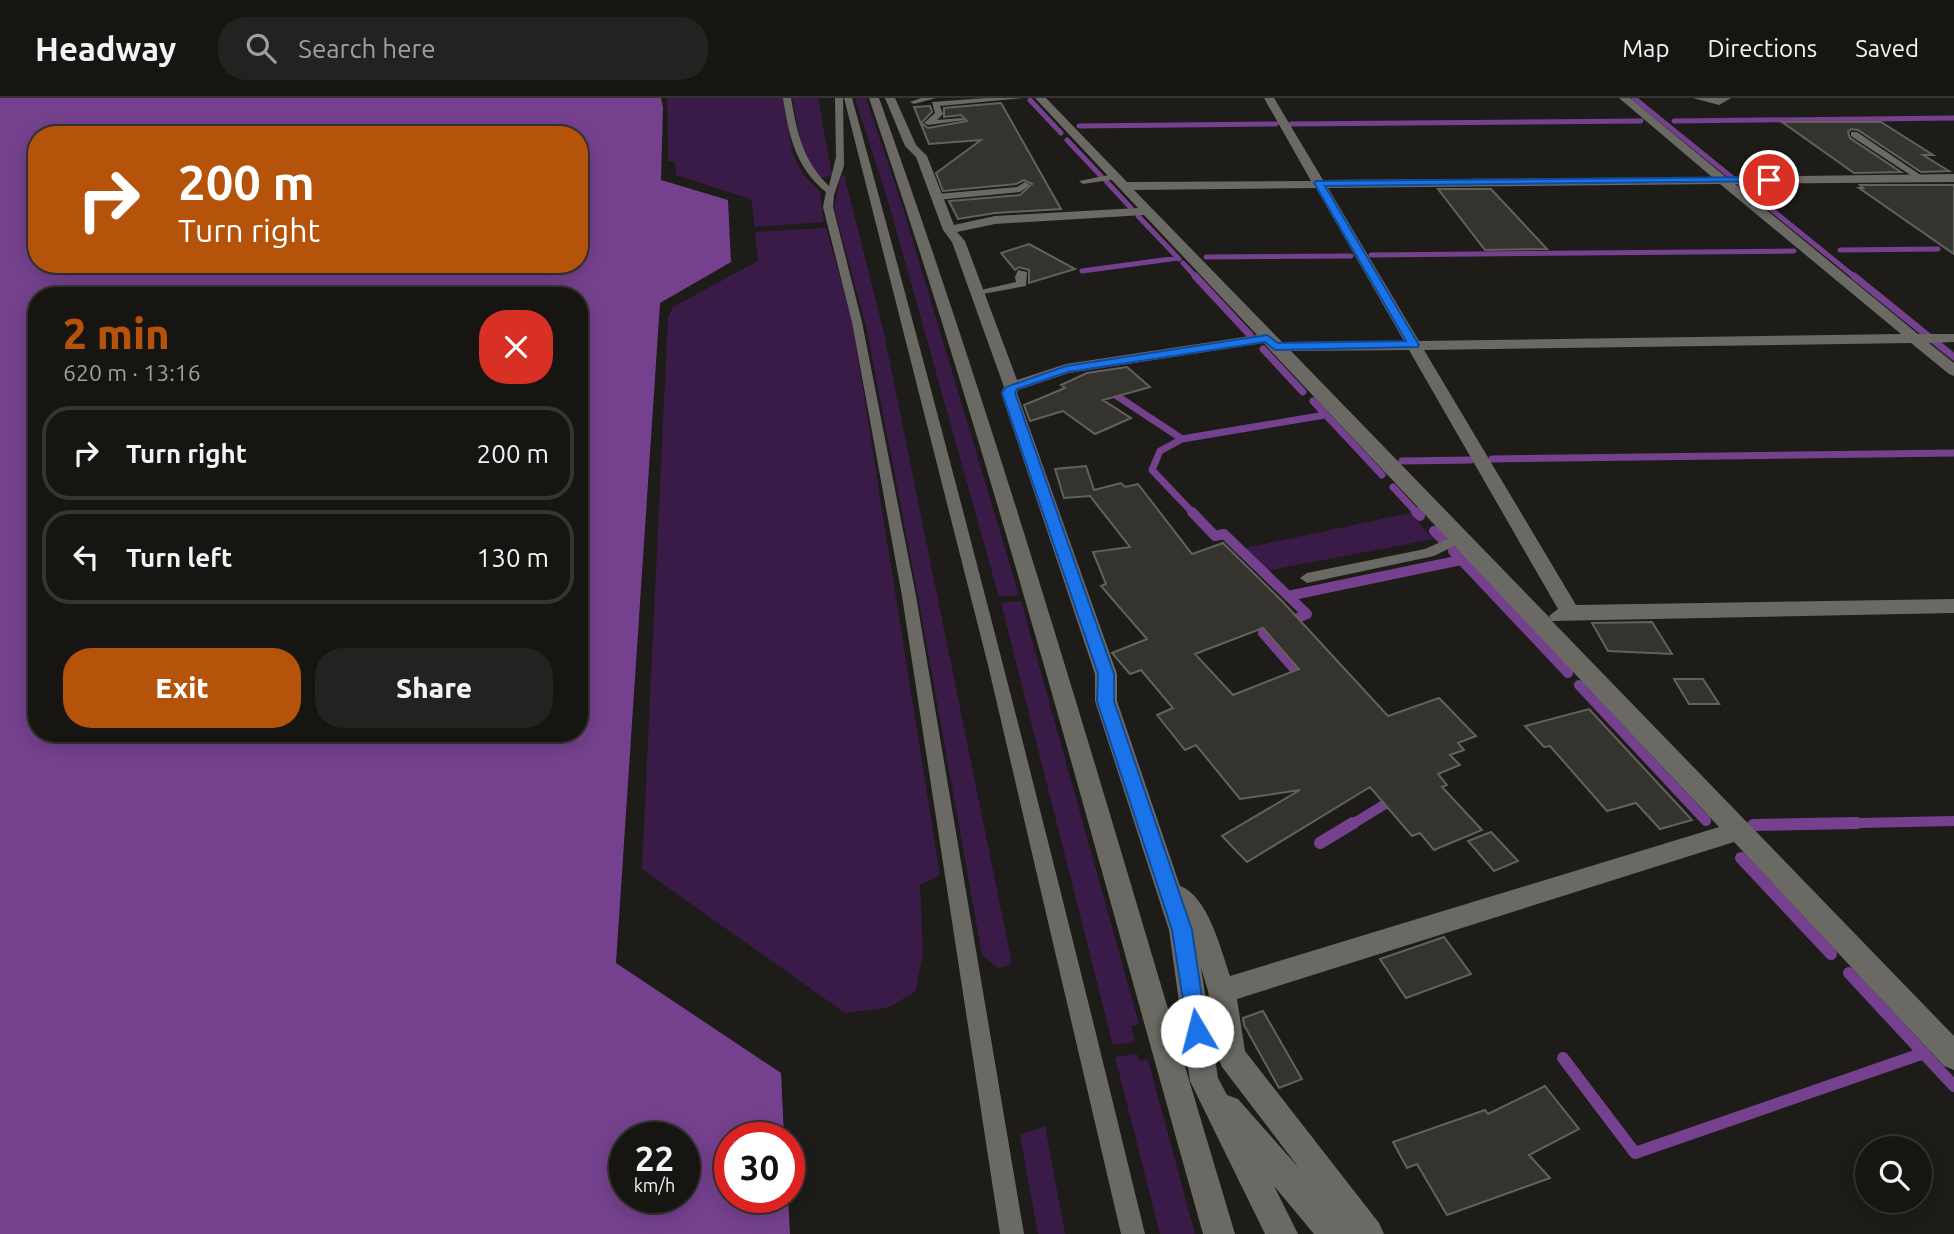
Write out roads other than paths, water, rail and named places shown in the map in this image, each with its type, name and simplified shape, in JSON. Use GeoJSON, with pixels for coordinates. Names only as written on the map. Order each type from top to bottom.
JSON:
{"type":"FeatureCollection","features":[{"type":"Feature","properties":{"kind":"street"},"geometry":{"type":"LineString","coordinates":[[874,98],[912,207],[1190,1082],[1219,1234]]}},
{"type":"Feature","properties":{"kind":"street"},"geometry":{"type":"LineString","coordinates":[[890,98],[911,146],[921,156],[949,230],[958,241],[1012,387]]}},
{"type":"Feature","properties":{"kind":"street"},"geometry":{"type":"LineString","coordinates":[[1040,98],[1954,1056]]}},
{"type":"Feature","properties":{"kind":"street"},"geometry":{"type":"LineString","coordinates":[[1269,98],[1570,612]]}},
{"type":"Feature","properties":{"kind":"street"},"geometry":{"type":"LineString","coordinates":[[1623,98],[1919,339],[1954,371]]}},
{"type":"Feature","properties":{"kind":"street"},"geometry":{"type":"LineString","coordinates":[[1698,98],[1718,102],[1726,98]]}},
{"type":"Feature","properties":{"kind":"street"},"geometry":{"type":"LineString","coordinates":[[1119,181],[1319,183],[1954,178]]}},
{"type":"Feature","properties":{"kind":"street"},"geometry":{"type":"LineString","coordinates":[[949,230],[995,220],[1149,211]]}},
{"type":"Feature","properties":{"kind":"street"},"geometry":{"type":"LineString","coordinates":[[1282,1234],[1190,1082],[1182,930],[1170,887],[1106,701],[1106,674],[1009,393],[1012,387],[1066,369],[1271,342],[1413,345],[1948,338]]}},
{"type":"Feature","properties":{"kind":"street"},"geometry":{"type":"LineString","coordinates":[[1540,621],[1570,612],[1954,606]]}},
{"type":"Feature","properties":{"kind":"street"},"geometry":{"type":"LineString","coordinates":[[1222,991],[1738,831]]}},
{"type":"Feature","properties":{"kind":"street"},"geometry":{"type":"LineString","coordinates":[[1170,887],[1199,923],[1222,991],[1232,1057],[1368,1234]]}},
{"type":"Feature","properties":{"kind":"street"},"geometry":{"type":"LineString","coordinates":[[1190,1082],[1335,1234]]}},
{"type":"Feature","properties":{"kind":"lane"},"geometry":{"type":"LineString","coordinates":[[788,98],[798,155],[813,176],[828,190]]}},
{"type":"Feature","properties":{"kind":"lane"},"geometry":{"type":"LineString","coordinates":[[849,98],[914,336],[971,562],[1133,1234]]}},
{"type":"Feature","properties":{"kind":"lane"},"geometry":{"type":"LineString","coordinates":[[914,102],[1019,98]]}},
{"type":"Feature","properties":{"kind":"lane"},"geometry":{"type":"LineString","coordinates":[[935,100],[939,114],[928,123],[961,121]]}},
{"type":"Feature","properties":{"kind":"lane"},"geometry":{"type":"LineString","coordinates":[[836,103],[839,130],[838,177],[828,190],[828,206],[858,322],[909,596],[1012,1234]]}},
{"type":"Feature","properties":{"kind":"lane"},"geometry":{"type":"LineString","coordinates":[[1854,134],[1921,178]]}},
{"type":"Feature","properties":{"kind":"lane"},"geometry":{"type":"LineString","coordinates":[[1083,181],[1119,181]]}},
{"type":"Feature","properties":{"kind":"lane"},"geometry":{"type":"LineString","coordinates":[[936,197],[1020,189],[1025,185]]}},
{"type":"Feature","properties":{"kind":"lane"},"geometry":{"type":"LineString","coordinates":[[977,292],[1022,284],[1022,272]]}},
{"type":"Feature","properties":{"kind":"lane"},"geometry":{"type":"LineString","coordinates":[[1307,578],[1429,553],[1461,537]]}},
{"type":"Feature","properties":{"kind":"waterway"},"geometry":{"type":"LineString","coordinates":[[1634,98],[1856,278]]}},
{"type":"Feature","properties":{"kind":"waterway"},"geometry":{"type":"LineString","coordinates":[[1030,100],[1061,133]]}},
{"type":"Feature","properties":{"kind":"waterway"},"geometry":{"type":"LineString","coordinates":[[1674,121],[1954,118]]}},
{"type":"Feature","properties":{"kind":"waterway"},"geometry":{"type":"LineString","coordinates":[[1291,124],[1641,121]]}},
{"type":"Feature","properties":{"kind":"waterway"},"geometry":{"type":"LineString","coordinates":[[1079,126],[1276,124]]}},
{"type":"Feature","properties":{"kind":"waterway"},"geometry":{"type":"LineString","coordinates":[[1067,140],[1101,176]]}},
{"type":"Feature","properties":{"kind":"waterway"},"geometry":{"type":"LineString","coordinates":[[1106,181],[1131,208]]}},
{"type":"Feature","properties":{"kind":"waterway"},"geometry":{"type":"LineString","coordinates":[[1138,216],[1179,259]]}},
{"type":"Feature","properties":{"kind":"waterway"},"geometry":{"type":"LineString","coordinates":[[1840,250],[1938,249]]}},
{"type":"Feature","properties":{"kind":"waterway"},"geometry":{"type":"LineString","coordinates":[[1371,255],[1794,251]]}},
{"type":"Feature","properties":{"kind":"waterway"},"geometry":{"type":"LineString","coordinates":[[1206,257],[1351,256]]}},
{"type":"Feature","properties":{"kind":"waterway"},"geometry":{"type":"LineString","coordinates":[[1082,271],[1178,258]]}},
{"type":"Feature","properties":{"kind":"waterway"},"geometry":{"type":"LineString","coordinates":[[1183,263],[1197,278]]}},
{"type":"Feature","properties":{"kind":"waterway"},"geometry":{"type":"LineString","coordinates":[[1195,276],[1250,335]]}},
{"type":"Feature","properties":{"kind":"waterway"},"geometry":{"type":"LineString","coordinates":[[1854,276],[1954,357]]}},
{"type":"Feature","properties":{"kind":"waterway"},"geometry":{"type":"LineString","coordinates":[[1263,349],[1303,392]]}},
{"type":"Feature","properties":{"kind":"waterway"},"geometry":{"type":"LineString","coordinates":[[1108,390],[1182,439]]}},
{"type":"Feature","properties":{"kind":"waterway"},"geometry":{"type":"LineString","coordinates":[[1313,401],[1382,475]]}},
{"type":"Feature","properties":{"kind":"waterway"},"geometry":{"type":"LineString","coordinates":[[1182,439],[1325,415]]}},
{"type":"Feature","properties":{"kind":"waterway"},"geometry":{"type":"LineString","coordinates":[[1182,439],[1160,451],[1152,470],[1194,514]]}},
{"type":"Feature","properties":{"kind":"waterway"},"geometry":{"type":"LineString","coordinates":[[1492,459],[1954,453]]}},
{"type":"Feature","properties":{"kind":"waterway"},"geometry":{"type":"LineString","coordinates":[[1402,461],[1471,460]]}},
{"type":"Feature","properties":{"kind":"waterway"},"geometry":{"type":"LineString","coordinates":[[1393,487],[1418,514]]}},
{"type":"Feature","properties":{"kind":"waterway"},"geometry":{"type":"LineString","coordinates":[[1192,512],[1215,536],[1224,534],[1288,596]]}},
{"type":"Feature","properties":{"kind":"waterway"},"geometry":{"type":"LineString","coordinates":[[1434,531],[1442,539]]}},
{"type":"Feature","properties":{"kind":"waterway"},"geometry":{"type":"LineString","coordinates":[[1453,551],[1568,673]]}},
{"type":"Feature","properties":{"kind":"waterway"},"geometry":{"type":"LineString","coordinates":[[1288,596],[1461,560]]}},
{"type":"Feature","properties":{"kind":"waterway"},"geometry":{"type":"LineString","coordinates":[[1288,596],[1307,614],[1263,633],[1304,680]]}},
{"type":"Feature","properties":{"kind":"waterway"},"geometry":{"type":"LineString","coordinates":[[1579,685],[1706,821]]}},
{"type":"Feature","properties":{"kind":"waterway"},"geometry":{"type":"LineString","coordinates":[[1351,825],[1395,798]]}},
{"type":"Feature","properties":{"kind":"waterway"},"geometry":{"type":"LineString","coordinates":[[1769,825],[1954,821]]}},
{"type":"Feature","properties":{"kind":"waterway"},"geometry":{"type":"LineString","coordinates":[[1320,843],[1353,823]]}},
{"type":"Feature","properties":{"kind":"waterway"},"geometry":{"type":"LineString","coordinates":[[1753,825],[1857,823]]}},
{"type":"Feature","properties":{"kind":"waterway"},"geometry":{"type":"LineString","coordinates":[[1741,858],[1831,954]]}},
{"type":"Feature","properties":{"kind":"waterway"},"geometry":{"type":"LineString","coordinates":[[1849,973],[1923,1053]]}},
{"type":"Feature","properties":{"kind":"waterway"},"geometry":{"type":"LineString","coordinates":[[1563,1058],[1635,1153],[1923,1053]]}},
{"type":"Feature","properties":{"kind":"waterway"},"geometry":{"type":"LineString","coordinates":[[1923,1053],[1954,1086]]}}]}
